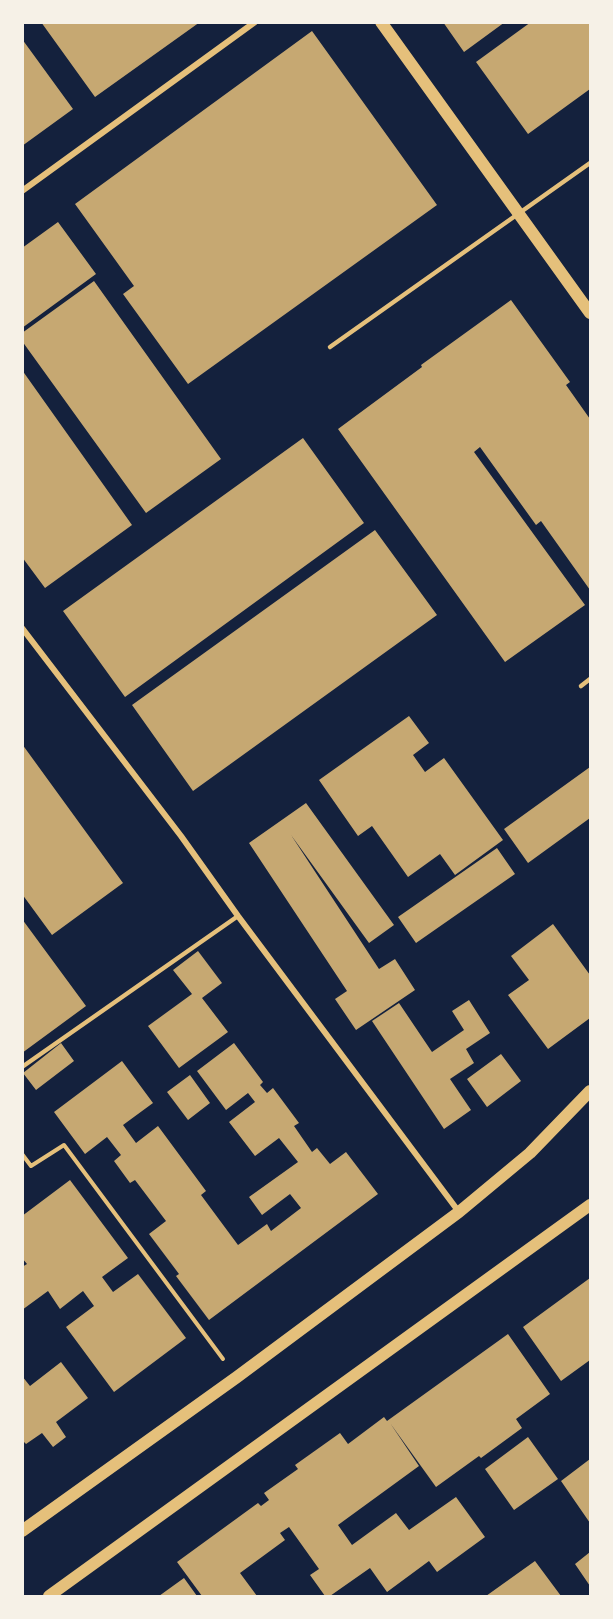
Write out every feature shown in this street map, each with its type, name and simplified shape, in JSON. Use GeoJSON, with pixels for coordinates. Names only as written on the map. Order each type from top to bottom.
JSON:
{"type":"FeatureCollection","features":[{"type":"Feature","properties":{"kind":"main road"},"geometry":{"type":"LineString","coordinates":[[381,22],[591,313]]}},
{"type":"Feature","properties":{"kind":"main road"},"geometry":{"type":"LineString","coordinates":[[22,1531],[237,1377],[459,1212],[530,1153],[591,1091]]}},
{"type":"Feature","properties":{"kind":"main road"},"geometry":{"type":"LineString","coordinates":[[49,1596],[591,1205]]}},
{"type":"Feature","properties":{"kind":"street"},"geometry":{"type":"LineString","coordinates":[[22,190],[255,22]]}},
{"type":"Feature","properties":{"kind":"street"},"geometry":{"type":"LineString","coordinates":[[22,628],[174,827],[459,1212]]}},
{"type":"Feature","properties":{"kind":"lane"},"geometry":{"type":"LineString","coordinates":[[330,347],[591,162]]}},
{"type":"Feature","properties":{"kind":"lane"},"geometry":{"type":"LineString","coordinates":[[581,686],[591,679]]}},
{"type":"Feature","properties":{"kind":"lane"},"geometry":{"type":"LineString","coordinates":[[22,1066],[238,916]]}},
{"type":"Feature","properties":{"kind":"path"},"geometry":{"type":"LineString","coordinates":[[22,1154],[31,1166],[64,1145],[237,1377]]}},
{"type":"Feature","properties":{"kind":"building"},"geometry":{"type":"Polygon","coordinates":[[[41,22],[200,22],[95,97],[41,22]]]}},
{"type":"Feature","properties":{"kind":"building"},"geometry":{"type":"Polygon","coordinates":[[[443,22],[505,22],[464,52],[443,22]]]}},
{"type":"Feature","properties":{"kind":"building"},"geometry":{"type":"Polygon","coordinates":[[[531,22],[590,22],[590,89],[528,134],[476,62],[531,22]]]}},
{"type":"Feature","properties":{"kind":"building"},"geometry":{"type":"Polygon","coordinates":[[[312,31],[437,205],[188,384],[123,294],[134,286],[75,204],[312,31]]]}},
{"type":"Feature","properties":{"kind":"building"},"geometry":{"type":"Polygon","coordinates":[[[22,39],[73,109],[22,146],[22,39]]]}},
{"type":"Feature","properties":{"kind":"building"},"geometry":{"type":"Polygon","coordinates":[[[58,222],[96,274],[22,328],[22,248],[58,222]]]}},
{"type":"Feature","properties":{"kind":"building"},"geometry":{"type":"Polygon","coordinates":[[[94,281],[221,459],[146,513],[22,341],[22,333],[94,281]]]}},
{"type":"Feature","properties":{"kind":"building"},"geometry":{"type":"Polygon","coordinates":[[[511,300],[570,382],[566,385],[590,419],[590,590],[541,521],[536,525],[480,447],[474,452],[585,605],[505,662],[338,429],[511,300]]]}},
{"type":"Feature","properties":{"kind":"building"},"geometry":{"type":"Polygon","coordinates":[[[22,370],[132,525],[45,588],[22,557],[22,370]]]}},
{"type":"Feature","properties":{"kind":"building"},"geometry":{"type":"Polygon","coordinates":[[[303,438],[364,523],[125,697],[63,611],[303,438]]]}},
{"type":"Feature","properties":{"kind":"building"},"geometry":{"type":"Polygon","coordinates":[[[375,530],[437,615],[193,791],[132,705],[375,530]]]}},
{"type":"Feature","properties":{"kind":"building"},"geometry":{"type":"Polygon","coordinates":[[[409,716],[429,743],[413,755],[425,772],[444,758],[503,840],[455,875],[440,854],[408,877],[372,826],[358,836],[319,780],[409,716]]]}},
{"type":"Feature","properties":{"kind":"building"},"geometry":{"type":"Polygon","coordinates":[[[22,744],[123,883],[52,935],[22,894],[22,744]]]}},
{"type":"Feature","properties":{"kind":"building"},"geometry":{"type":"Polygon","coordinates":[[[590,767],[590,818],[528,863],[504,829],[590,767]]]}},
{"type":"Feature","properties":{"kind":"building"},"geometry":{"type":"Polygon","coordinates":[[[306,803],[394,925],[369,943],[291,835],[379,969],[395,959],[415,990],[356,1030],[335,999],[347,991],[249,843],[306,803]]]}},
{"type":"Feature","properties":{"kind":"building"},"geometry":{"type":"Polygon","coordinates":[[[497,848],[515,874],[416,943],[398,917],[497,848]]]}},
{"type":"Feature","properties":{"kind":"building"},"geometry":{"type":"Polygon","coordinates":[[[22,919],[86,1006],[22,1053],[22,919]]]}},
{"type":"Feature","properties":{"kind":"building"},"geometry":{"type":"Polygon","coordinates":[[[553,924],[590,975],[590,1018],[548,1049],[508,995],[529,980],[511,956],[553,924]]]}},
{"type":"Feature","properties":{"kind":"building"},"geometry":{"type":"Polygon","coordinates":[[[198,951],[222,983],[202,998],[228,1032],[179,1068],[148,1026],[192,994],[173,970],[198,951]]]}},
{"type":"Feature","properties":{"kind":"building"},"geometry":{"type":"Polygon","coordinates":[[[469,1000],[490,1033],[466,1049],[474,1063],[450,1079],[471,1110],[444,1129],[372,1021],[399,1003],[432,1052],[464,1030],[452,1011],[469,1000]]]}},
{"type":"Feature","properties":{"kind":"building"},"geometry":{"type":"Polygon","coordinates":[[[61,1043],[74,1061],[36,1090],[23,1073],[61,1043]]]}},
{"type":"Feature","properties":{"kind":"building"},"geometry":{"type":"Polygon","coordinates":[[[234,1043],[263,1082],[260,1085],[267,1093],[273,1088],[299,1123],[294,1126],[312,1152],[317,1148],[330,1164],[346,1152],[378,1194],[209,1320],[176,1276],[179,1274],[149,1234],[166,1221],[135,1180],[130,1183],[114,1161],[121,1155],[107,1137],[85,1154],[54,1112],[122,1061],[153,1103],[123,1125],[136,1143],[158,1126],[206,1191],[201,1195],[238,1245],[267,1224],[271,1231],[301,1208],[290,1194],[262,1215],[249,1197],[298,1162],[279,1138],[255,1156],[229,1122],[255,1102],[248,1093],[226,1110],[197,1071],[234,1043]]]}},
{"type":"Feature","properties":{"kind":"building"},"geometry":{"type":"Polygon","coordinates":[[[501,1054],[521,1081],[487,1107],[467,1079],[501,1054]]]}},
{"type":"Feature","properties":{"kind":"building"},"geometry":{"type":"Polygon","coordinates":[[[190,1075],[210,1103],[188,1120],[167,1092],[190,1075]]]}},
{"type":"Feature","properties":{"kind":"building"},"geometry":{"type":"Polygon","coordinates":[[[70,1180],[128,1258],[102,1277],[113,1292],[138,1274],[186,1338],[114,1392],[66,1327],[94,1306],[83,1291],[60,1309],[48,1291],[22,1310],[22,1267],[27,1264],[22,1258],[22,1216],[70,1180]]]}},
{"type":"Feature","properties":{"kind":"building"},"geometry":{"type":"Polygon","coordinates":[[[590,1278],[590,1360],[561,1381],[523,1327],[590,1278]]]}},
{"type":"Feature","properties":{"kind":"building"},"geometry":{"type":"Polygon","coordinates":[[[508,1334],[550,1394],[516,1419],[522,1428],[436,1487],[390,1423],[419,1466],[338,1525],[352,1545],[396,1513],[409,1530],[456,1497],[485,1537],[437,1572],[429,1561],[387,1592],[370,1568],[330,1596],[325,1596],[310,1575],[319,1569],[289,1527],[280,1533],[285,1540],[240,1573],[257,1596],[202,1596],[177,1562],[258,1503],[261,1506],[269,1500],[264,1493],[298,1469],[295,1465],[340,1433],[348,1444],[384,1417],[387,1421],[508,1334]]]}},
{"type":"Feature","properties":{"kind":"building"},"geometry":{"type":"Polygon","coordinates":[[[61,1362],[88,1398],[56,1422],[66,1437],[53,1447],[42,1433],[26,1444],[22,1440],[22,1376],[30,1386],[61,1362]]]}},
{"type":"Feature","properties":{"kind":"building"},"geometry":{"type":"Polygon","coordinates":[[[528,1437],[558,1479],[514,1510],[485,1469],[528,1437]]]}},
{"type":"Feature","properties":{"kind":"building"},"geometry":{"type":"Polygon","coordinates":[[[590,1459],[590,1523],[561,1481],[590,1459]]]}},
{"type":"Feature","properties":{"kind":"building"},"geometry":{"type":"Polygon","coordinates":[[[590,1552],[590,1586],[575,1564],[590,1552]]]}},
{"type":"Feature","properties":{"kind":"building"},"geometry":{"type":"Polygon","coordinates":[[[535,1561],[561,1596],[486,1596],[535,1561]]]}},
{"type":"Feature","properties":{"kind":"building"},"geometry":{"type":"Polygon","coordinates":[[[184,1578],[197,1596],[159,1596],[184,1578]]]}}]}
